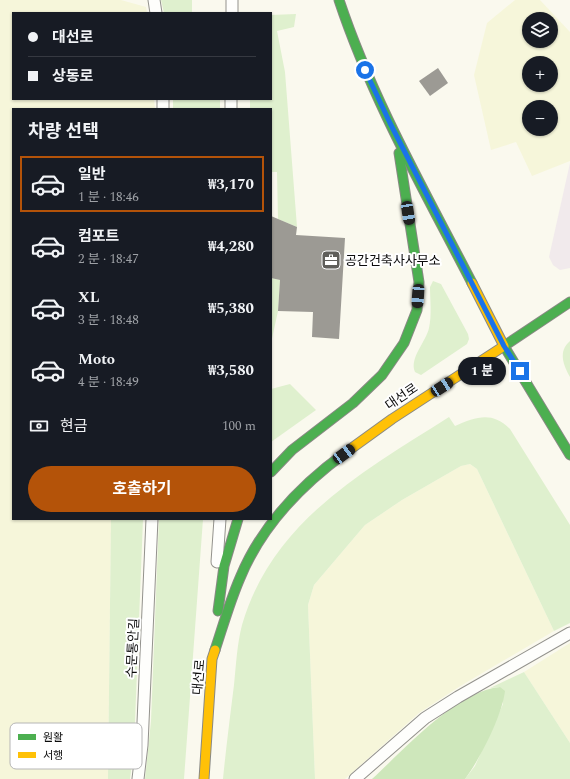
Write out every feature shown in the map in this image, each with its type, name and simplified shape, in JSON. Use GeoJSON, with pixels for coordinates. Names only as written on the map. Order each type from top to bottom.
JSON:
{"type":"FeatureCollection","features":[{"type":"Feature","properties":{"kind":"street"},"geometry":{"type":"LineString","coordinates":[[339,0],[353,42],[396,134],[504,346],[570,455]]}},
{"type":"Feature","properties":{"kind":"street"},"geometry":{"type":"LineString","coordinates":[[272,471],[292,450],[353,403],[382,375],[404,343],[417,310],[419,282],[396,134]]}},
{"type":"Feature","properties":{"kind":"street","name":"대선로"},"geometry":{"type":"LineString","coordinates":[[204,779],[212,659],[240,577],[256,548],[296,494],[320,471],[392,420],[570,302]]}},
{"type":"Feature","properties":{"kind":"street"},"geometry":{"type":"LineString","coordinates":[[212,659],[224,566],[238,520]]}},
{"type":"Feature","properties":{"kind":"lane"},"geometry":{"type":"LineString","coordinates":[[154,0],[156,12]]}},
{"type":"Feature","properties":{"kind":"lane"},"geometry":{"type":"LineString","coordinates":[[232,0],[232,12]]}},
{"type":"Feature","properties":{"kind":"lane","name":"수문통안길"},"geometry":{"type":"LineString","coordinates":[[142,737],[152,520]]}},
{"type":"Feature","properties":{"kind":"lane"},"geometry":{"type":"LineString","coordinates":[[212,659],[220,520]]}},
{"type":"Feature","properties":{"kind":"lane"},"geometry":{"type":"LineString","coordinates":[[354,779],[425,718],[458,697],[570,633]]}},
{"type":"Feature","properties":{"kind":"lane","name":"수문통안길"},"geometry":{"type":"LineString","coordinates":[[138,779],[139,769]]}},
{"type":"Feature","properties":{"kind":"shaded area"},"geometry":{"type":"Polygon","coordinates":[[[570,163],[570,268],[560,270],[553,265],[549,257],[570,163]]]}},
{"type":"Feature","properties":{"kind":"green space"},"geometry":{"type":"Polygon","coordinates":[[[0,0],[121,0],[146,7],[147,12],[12,12],[12,100],[154,100],[155,108],[12,108],[12,520],[111,520],[109,723],[10,723],[10,769],[108,769],[108,779],[0,779],[0,0]]]}},
{"type":"Feature","properties":{"kind":"green space"},"geometry":{"type":"Polygon","coordinates":[[[161,0],[192,0],[192,12],[164,12],[161,0]]]}},
{"type":"Feature","properties":{"kind":"green space"},"geometry":{"type":"Polygon","coordinates":[[[515,0],[540,0],[551,12],[522,12],[522,48],[558,48],[558,19],[570,32],[570,161],[532,176],[516,142],[491,150],[474,75],[487,23],[515,0]]]}},
{"type":"Feature","properties":{"kind":"green space"},"geometry":{"type":"Polygon","coordinates":[[[296,14],[294,27],[277,31],[285,72],[297,227],[278,219],[277,172],[272,172],[272,108],[250,108],[250,100],[272,100],[272,15],[296,14]]]}},
{"type":"Feature","properties":{"kind":"green space"},"geometry":{"type":"Polygon","coordinates":[[[173,100],[220,100],[220,108],[173,108],[173,100]]]}},
{"type":"Feature","properties":{"kind":"green space"},"geometry":{"type":"Polygon","coordinates":[[[272,278],[280,280],[278,311],[272,338],[272,278]]]}},
{"type":"Feature","properties":{"kind":"green space"},"geometry":{"type":"Polygon","coordinates":[[[433,281],[441,284],[468,334],[469,339],[467,344],[421,375],[415,372],[414,361],[429,328],[431,313],[430,287],[433,281]]]}},
{"type":"Feature","properties":{"kind":"green space"},"geometry":{"type":"Polygon","coordinates":[[[570,341],[570,377],[565,368],[563,354],[566,345],[570,341]]]}},
{"type":"Feature","properties":{"kind":"green space"},"geometry":{"type":"Polygon","coordinates":[[[290,384],[316,410],[272,441],[272,389],[290,384]]]}},
{"type":"Feature","properties":{"kind":"green space"},"geometry":{"type":"Polygon","coordinates":[[[449,417],[455,426],[470,420],[484,417],[497,420],[510,429],[570,525],[570,623],[554,631],[477,469],[470,464],[461,466],[402,500],[365,525],[314,585],[308,605],[315,779],[223,779],[240,632],[256,588],[275,556],[298,528],[325,502],[354,479],[449,417]]]}},
{"type":"Feature","properties":{"kind":"green space"},"geometry":{"type":"Polygon","coordinates":[[[470,464],[477,469],[554,631],[462,685],[419,713],[345,779],[315,779],[308,605],[314,585],[365,525],[402,500],[461,466],[470,464]]]}},
{"type":"Feature","properties":{"kind":"green space"},"geometry":{"type":"Polygon","coordinates":[[[111,520],[143,520],[135,723],[109,723],[111,520]]]}},
{"type":"Feature","properties":{"kind":"green space"},"geometry":{"type":"Polygon","coordinates":[[[159,520],[203,520],[184,779],[145,779],[151,721],[159,520]]]}},
{"type":"Feature","properties":{"kind":"green space"},"geometry":{"type":"Polygon","coordinates":[[[570,643],[570,743],[524,672],[570,643]]]}},
{"type":"Feature","properties":{"kind":"green space"},"geometry":{"type":"Polygon","coordinates":[[[524,672],[570,743],[570,779],[465,779],[475,766],[503,704],[500,687],[490,688],[524,672]]]}},
{"type":"Feature","properties":{"kind":"green space"},"geometry":{"type":"Polygon","coordinates":[[[500,687],[505,691],[500,712],[490,737],[465,779],[372,779],[415,738],[449,710],[466,699],[483,691],[500,687]]]}},
{"type":"Feature","properties":{"kind":"green space"},"geometry":{"type":"Polygon","coordinates":[[[108,769],[131,769],[130,779],[108,779],[108,769]]]}},
{"type":"Feature","properties":{"kind":"building"},"geometry":{"type":"Polygon","coordinates":[[[438,68],[448,83],[430,96],[419,81],[438,68]]]}},
{"type":"Feature","properties":{"kind":"building"},"geometry":{"type":"Polygon","coordinates":[[[272,216],[297,227],[296,235],[345,238],[339,339],[312,337],[313,312],[278,311],[280,280],[272,278],[272,216]]]}},
{"type":"Feature","properties":{"kind":"traffic: fast"},"geometry":{"type":"LineString","coordinates":[[339,0],[352,37],[383,109],[472,283]]}},
{"type":"Feature","properties":{"kind":"traffic: fast"},"geometry":{"type":"LineString","coordinates":[[272,471],[292,450],[353,403],[382,375],[404,343],[417,310],[419,282],[399,153]]}},
{"type":"Feature","properties":{"kind":"traffic: fast"},"geometry":{"type":"LineString","coordinates":[[570,302],[504,346],[570,455]]}},
{"type":"Feature","properties":{"kind":"traffic: fast"},"geometry":{"type":"LineString","coordinates":[[215,650],[236,587],[259,541],[271,524],[298,493],[329,465],[345,453]]}},
{"type":"Feature","properties":{"kind":"traffic: fast"},"geometry":{"type":"LineString","coordinates":[[218,611],[224,566],[238,520]]}},
{"type":"Feature","properties":{"kind":"traffic: slow"},"geometry":{"type":"LineString","coordinates":[[345,453],[392,419],[504,346],[472,283]]}},
{"type":"Feature","properties":{"kind":"traffic: slow"},"geometry":{"type":"LineString","coordinates":[[204,779],[212,659],[215,650]]}},
{"type":"Feature","properties":{"kind":"place","name":"공간건축사사무소"},"geometry":{"type":"Point","coordinates":[331,260]}},
{"type":"Feature","properties":{"kind":"route"},"geometry":{"type":"LineString","coordinates":[[365,70],[390,123],[504,346],[520,371]]}}]}
